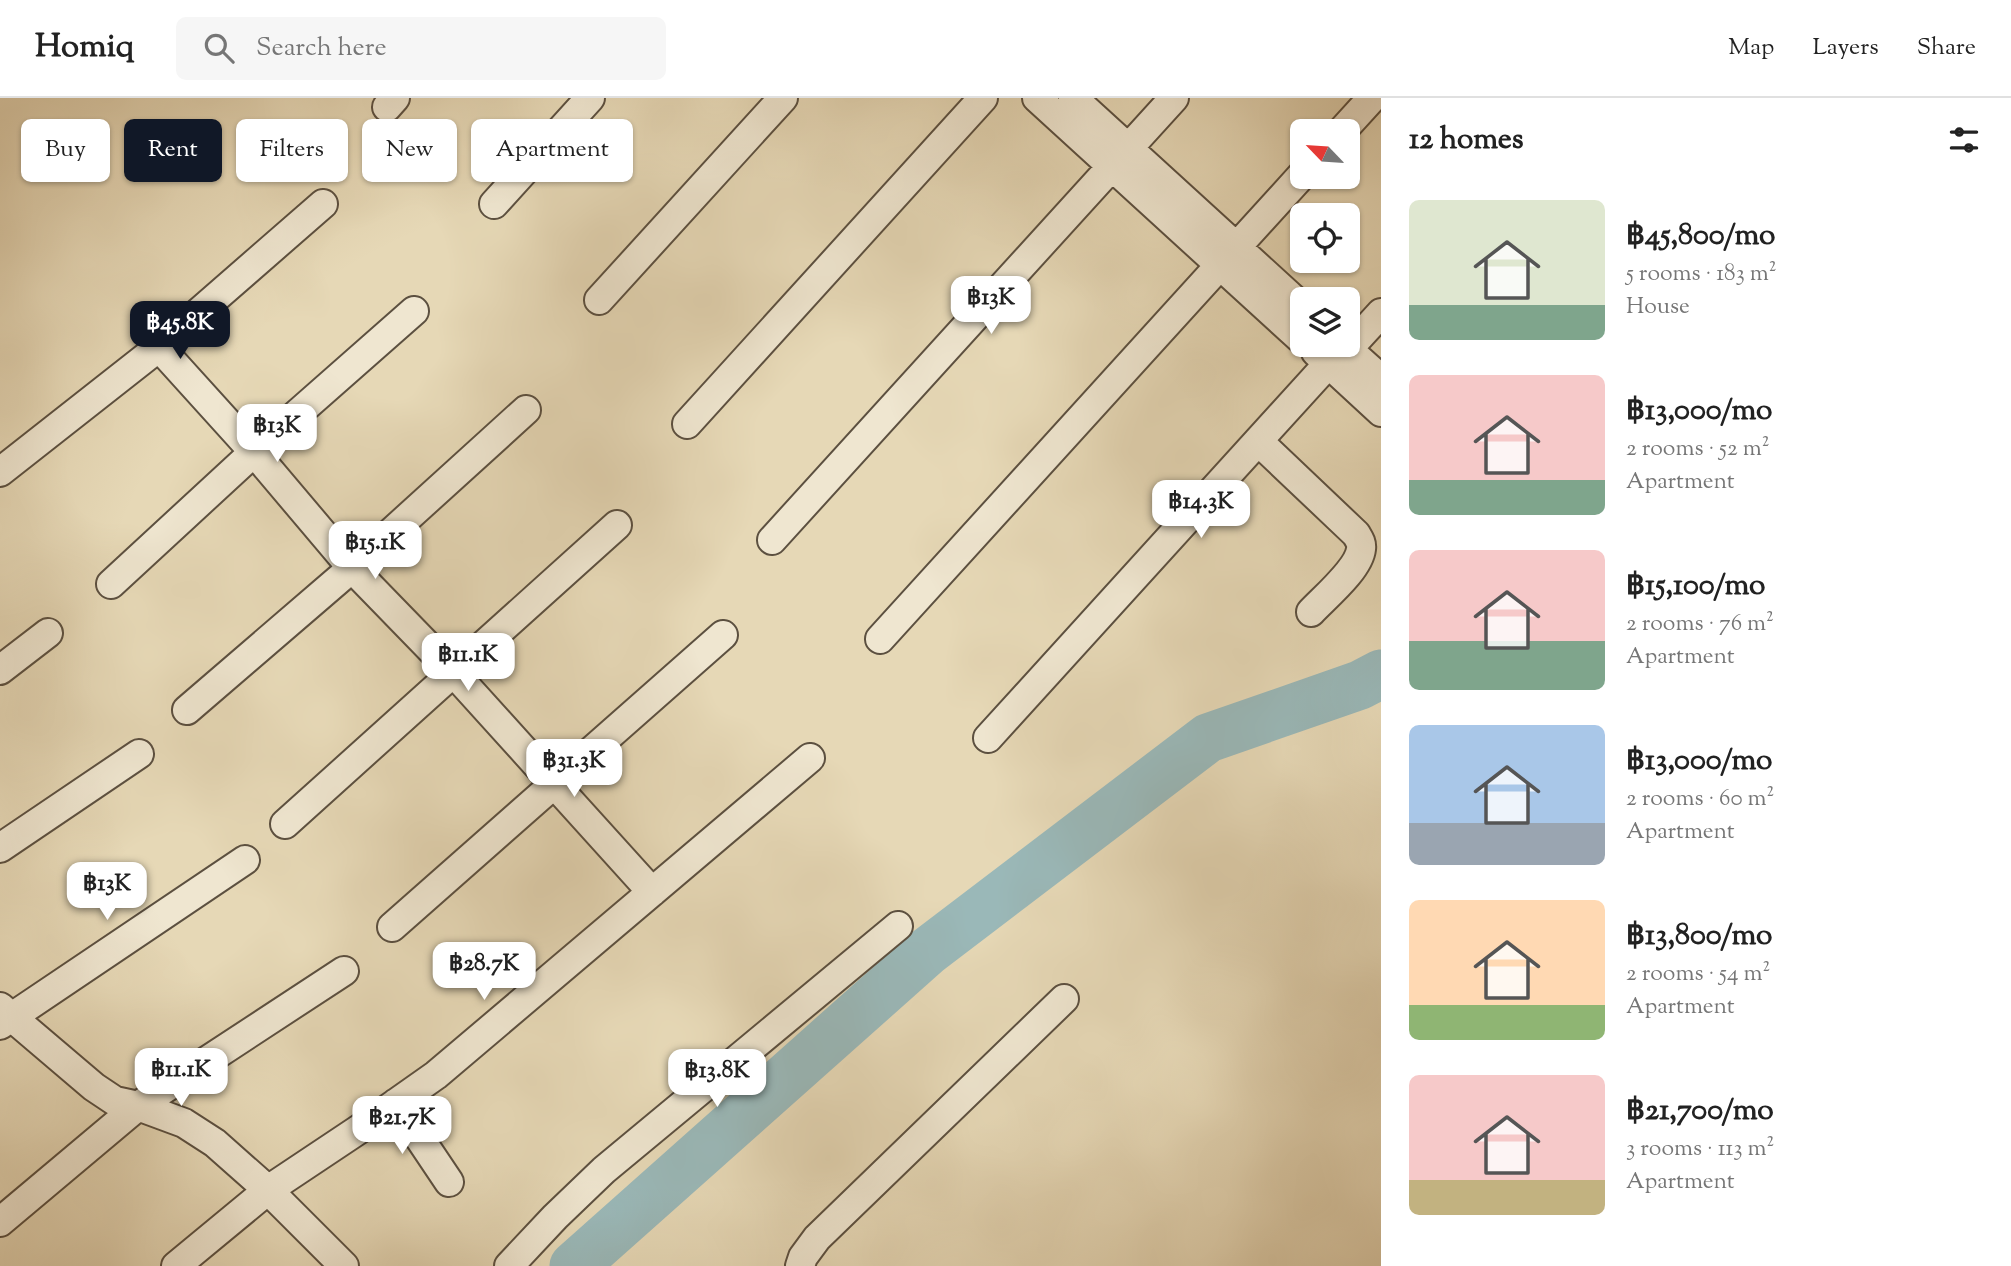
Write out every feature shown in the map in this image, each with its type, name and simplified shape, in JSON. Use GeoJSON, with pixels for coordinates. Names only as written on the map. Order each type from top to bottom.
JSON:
{"type":"FeatureCollection","features":[{"type":"Feature","properties":{"kind":"street"},"geometry":{"type":"LineString","coordinates":[[494,204],[590,98]]}},
{"type":"Feature","properties":{"kind":"street"},"geometry":{"type":"LineString","coordinates":[[599,300],[783,98]]}},
{"type":"Feature","properties":{"kind":"street"},"geometry":{"type":"LineString","coordinates":[[687,424],[983,98]]}},
{"type":"Feature","properties":{"kind":"street"},"geometry":{"type":"LineString","coordinates":[[1037,98],[1120,158],[1228,256],[1290,326]]}},
{"type":"Feature","properties":{"kind":"street"},"geometry":{"type":"LineString","coordinates":[[1073,98],[1120,158]]}},
{"type":"Feature","properties":{"kind":"street"},"geometry":{"type":"LineString","coordinates":[[772,540],[1174,98]]}},
{"type":"Feature","properties":{"kind":"street"},"geometry":{"type":"LineString","coordinates":[[1353,119],[1372,98]]}},
{"type":"Feature","properties":{"kind":"street"},"geometry":{"type":"LineString","coordinates":[[880,639],[1290,188]]}},
{"type":"Feature","properties":{"kind":"street"},"geometry":{"type":"LineString","coordinates":[[0,471],[159,347],[323,204]]}},
{"type":"Feature","properties":{"kind":"street"},"geometry":{"type":"LineString","coordinates":[[1228,256],[1290,299]]}},
{"type":"Feature","properties":{"kind":"street"},"geometry":{"type":"LineString","coordinates":[[111,584],[254,452],[414,311]]}},
{"type":"Feature","properties":{"kind":"street"},"geometry":{"type":"LineString","coordinates":[[1360,333],[1381,313]]}},
{"type":"Feature","properties":{"kind":"street"},"geometry":{"type":"LineString","coordinates":[[159,347],[254,452],[352,568],[454,673],[652,892]]}},
{"type":"Feature","properties":{"kind":"street"},"geometry":{"type":"LineString","coordinates":[[988,738],[1336,357]]}},
{"type":"Feature","properties":{"kind":"street"},"geometry":{"type":"LineString","coordinates":[[1343,357],[1381,412]]}},
{"type":"Feature","properties":{"kind":"street"},"geometry":{"type":"LineString","coordinates":[[1346,357],[1381,379]]}},
{"type":"Feature","properties":{"kind":"street"},"geometry":{"type":"LineString","coordinates":[[187,710],[352,568],[526,410]]}},
{"type":"Feature","properties":{"kind":"street"},"geometry":{"type":"LineString","coordinates":[[1258,441],[1356,534],[1361,542],[1362,551],[1352,569],[1311,612]]}},
{"type":"Feature","properties":{"kind":"street"},"geometry":{"type":"LineString","coordinates":[[285,824],[617,525]]}},
{"type":"Feature","properties":{"kind":"street"},"geometry":{"type":"LineString","coordinates":[[0,670],[48,633]]}},
{"type":"Feature","properties":{"kind":"street"},"geometry":{"type":"LineString","coordinates":[[392,928],[723,635]]}},
{"type":"Feature","properties":{"kind":"street"},"geometry":{"type":"LineString","coordinates":[[0,848],[139,754]]}},
{"type":"Feature","properties":{"kind":"street"},"geometry":{"type":"LineString","coordinates":[[176,1266],[268,1190],[436,1075],[810,758]]}},
{"type":"Feature","properties":{"kind":"street"},"geometry":{"type":"LineString","coordinates":[[244,860],[4,1016],[115,1101],[138,1106],[184,1124],[215,1143],[268,1190],[344,1266]]}},
{"type":"Feature","properties":{"kind":"street"},"geometry":{"type":"LineString","coordinates":[[509,1266],[604,1170],[898,926]]}},
{"type":"Feature","properties":{"kind":"street"},"geometry":{"type":"LineString","coordinates":[[0,1222],[138,1106],[344,971]]}},
{"type":"Feature","properties":{"kind":"street"},"geometry":{"type":"LineString","coordinates":[[800,1266],[803,1257],[817,1238],[1064,999]]}},
{"type":"Feature","properties":{"kind":"street"},"geometry":{"type":"LineString","coordinates":[[396,1103],[449,1182]]}},
{"type":"Feature","properties":{"kind":"waterway"},"geometry":{"type":"LineString","coordinates":[[574,1266],[928,951],[1208,738],[1360,685],[1381,674]]}}]}
